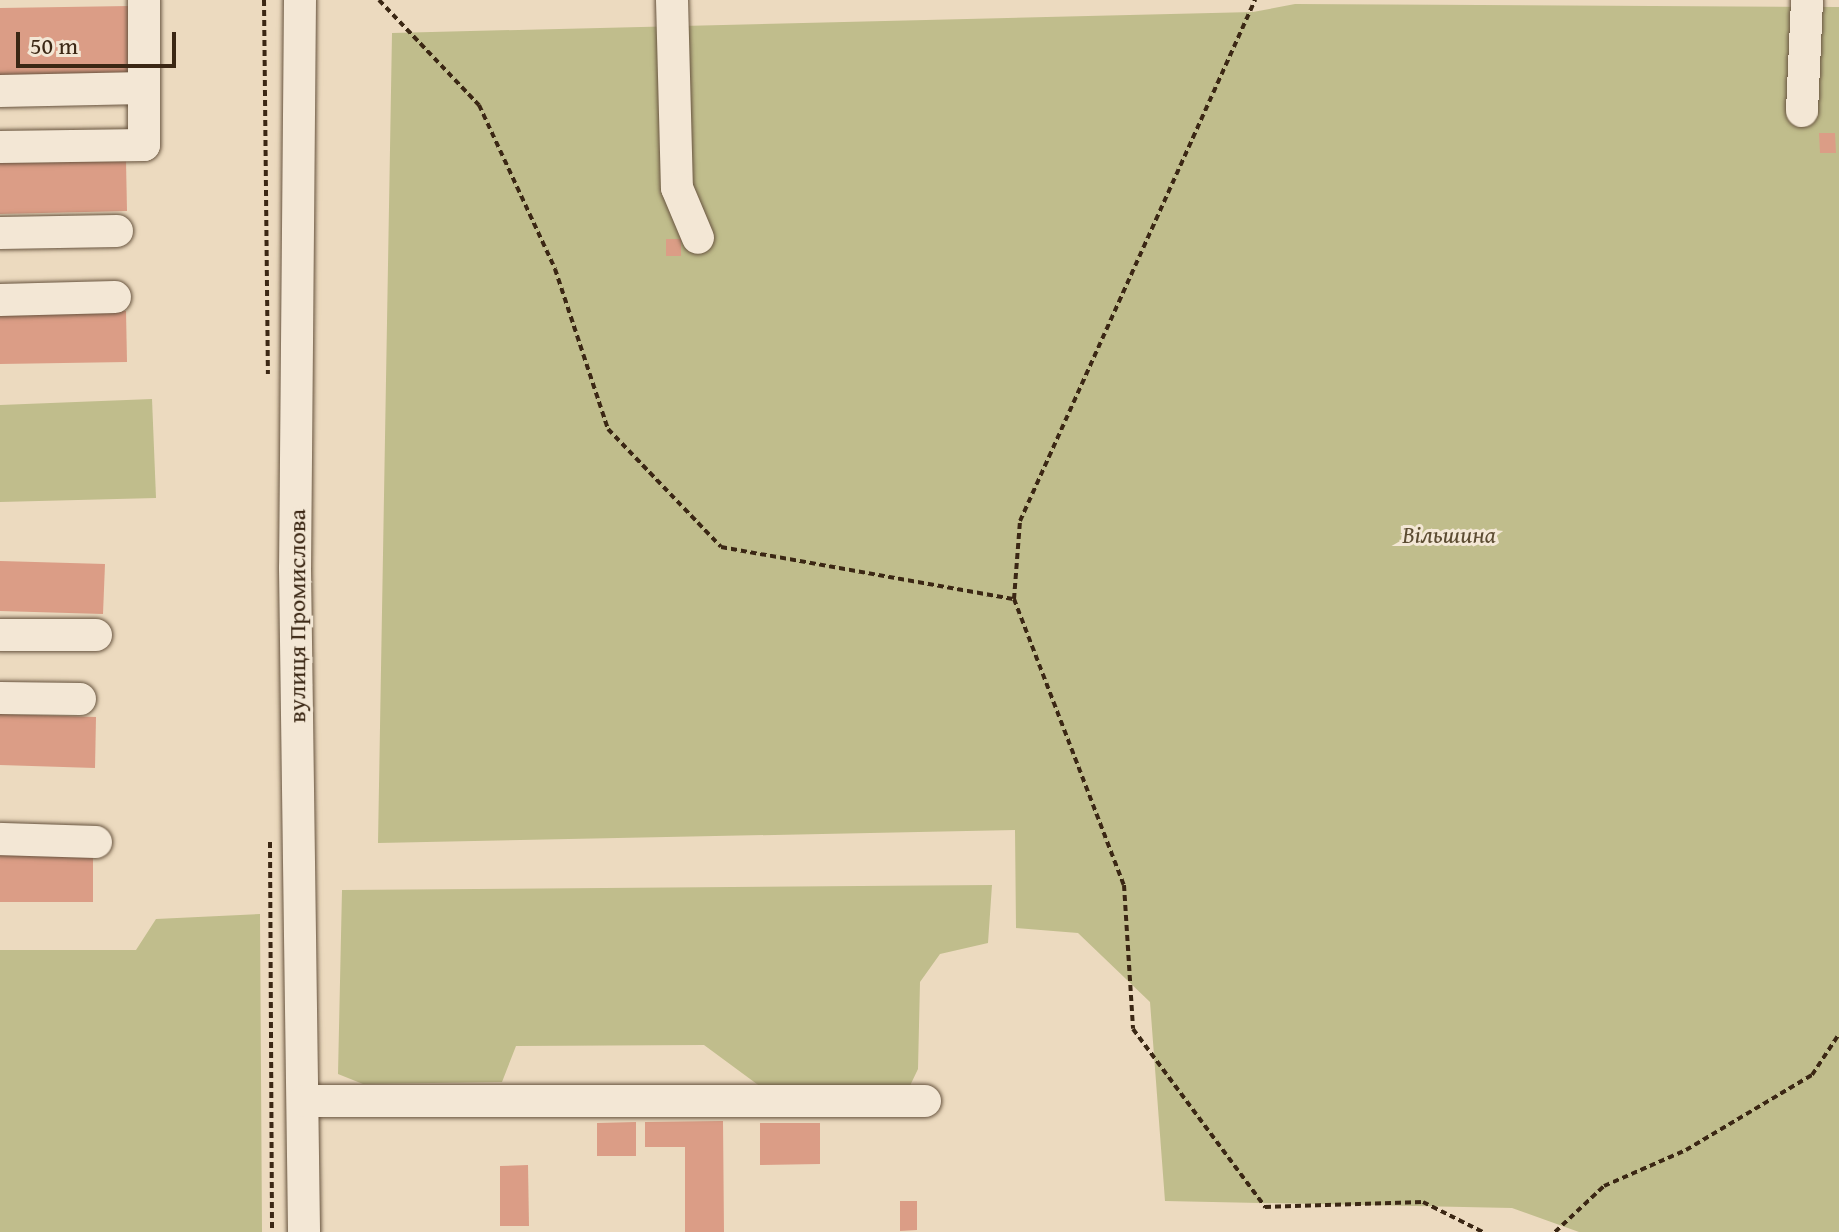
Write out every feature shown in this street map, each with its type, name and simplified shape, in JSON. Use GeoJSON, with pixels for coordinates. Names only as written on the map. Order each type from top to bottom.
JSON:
{"type":"FeatureCollection","features":[{"type":"Feature","properties":{"kind":"street"},"geometry":{"type":"LineString","coordinates":[[0,147],[144,145],[144,0]]}},
{"type":"Feature","properties":{"kind":"street","name":"вулиця Промислова"},"geometry":{"type":"LineString","coordinates":[[300,0],[295,568],[304,1232]]}},
{"type":"Feature","properties":{"kind":"street"},"geometry":{"type":"LineString","coordinates":[[672,0],[677,188],[698,238]]}},
{"type":"Feature","properties":{"kind":"street"},"geometry":{"type":"LineString","coordinates":[[1802,111],[1807,0]]}},
{"type":"Feature","properties":{"kind":"street"},"geometry":{"type":"LineString","coordinates":[[0,91],[144,88]]}},
{"type":"Feature","properties":{"kind":"street"},"geometry":{"type":"LineString","coordinates":[[0,233],[117,231]]}},
{"type":"Feature","properties":{"kind":"street"},"geometry":{"type":"LineString","coordinates":[[0,300],[115,297]]}},
{"type":"Feature","properties":{"kind":"street"},"geometry":{"type":"LineString","coordinates":[[0,635],[96,635]]}},
{"type":"Feature","properties":{"kind":"street"},"geometry":{"type":"LineString","coordinates":[[0,698],[80,699]]}},
{"type":"Feature","properties":{"kind":"street"},"geometry":{"type":"LineString","coordinates":[[0,839],[96,842]]}},
{"type":"Feature","properties":{"kind":"street"},"geometry":{"type":"LineString","coordinates":[[304,1101],[925,1101]]}},
{"type":"Feature","properties":{"kind":"path"},"geometry":{"type":"LineString","coordinates":[[379,0],[479,105],[555,269],[608,429],[721,547],[1014,599]]}},
{"type":"Feature","properties":{"kind":"path"},"geometry":{"type":"LineString","coordinates":[[1255,0],[1020,521],[1014,599],[1124,885],[1133,1029],[1152,1055],[1265,1207],[1423,1202],[1483,1232]]}},
{"type":"Feature","properties":{"kind":"path"},"geometry":{"type":"LineString","coordinates":[[1555,1232],[1604,1186],[1686,1150],[1812,1075],[1839,1034]]}},
{"type":"Feature","properties":{"kind":"green space","name":"Вільшина"},"geometry":{"type":"Polygon","coordinates":[[[1295,4],[1839,7],[1839,1232],[1579,1232],[1512,1208],[1165,1201],[1150,1002],[1078,933],[1016,928],[1015,830],[378,843],[392,33],[1253,12],[1295,4]]]}},
{"type":"Feature","properties":{"kind":"green space"},"geometry":{"type":"Polygon","coordinates":[[[152,399],[156,498],[0,502],[0,405],[152,399]]]}},
{"type":"Feature","properties":{"kind":"green space"},"geometry":{"type":"Polygon","coordinates":[[[992,885],[988,943],[940,954],[920,982],[918,1069],[907,1092],[769,1093],[704,1045],[516,1046],[502,1082],[363,1084],[338,1074],[342,890],[992,885]]]}},
{"type":"Feature","properties":{"kind":"green space"},"geometry":{"type":"Polygon","coordinates":[[[260,914],[262,1232],[0,1232],[0,950],[136,950],[156,919],[260,914]]]}},
{"type":"Feature","properties":{"kind":"building"},"geometry":{"type":"Polygon","coordinates":[[[129,6],[130,74],[0,76],[0,8],[129,6]]]}},
{"type":"Feature","properties":{"kind":"building"},"geometry":{"type":"Polygon","coordinates":[[[1819,133],[1835,133],[1836,153],[1820,153],[1819,133]]]}},
{"type":"Feature","properties":{"kind":"building"},"geometry":{"type":"Polygon","coordinates":[[[126,161],[127,211],[0,214],[0,163],[126,161]]]}},
{"type":"Feature","properties":{"kind":"building"},"geometry":{"type":"Polygon","coordinates":[[[666,239],[681,239],[681,256],[666,256],[666,239]]]}},
{"type":"Feature","properties":{"kind":"building"},"geometry":{"type":"Polygon","coordinates":[[[126,311],[127,362],[0,364],[0,314],[126,311]]]}},
{"type":"Feature","properties":{"kind":"building"},"geometry":{"type":"Polygon","coordinates":[[[0,561],[105,564],[103,614],[0,611],[0,561]]]}},
{"type":"Feature","properties":{"kind":"building"},"geometry":{"type":"Polygon","coordinates":[[[0,714],[96,717],[95,768],[0,765],[0,714]]]}},
{"type":"Feature","properties":{"kind":"building"},"geometry":{"type":"Polygon","coordinates":[[[0,851],[93,852],[93,902],[0,902],[0,851]]]}},
{"type":"Feature","properties":{"kind":"building"},"geometry":{"type":"Polygon","coordinates":[[[723,1121],[724,1232],[685,1232],[685,1147],[645,1147],[645,1122],[723,1121]]]}},
{"type":"Feature","properties":{"kind":"building"},"geometry":{"type":"Polygon","coordinates":[[[636,1122],[636,1156],[597,1156],[597,1123],[636,1122]]]}},
{"type":"Feature","properties":{"kind":"building"},"geometry":{"type":"Polygon","coordinates":[[[760,1123],[820,1123],[820,1164],[760,1165],[760,1123]]]}},
{"type":"Feature","properties":{"kind":"building"},"geometry":{"type":"Polygon","coordinates":[[[528,1165],[529,1226],[500,1226],[500,1166],[528,1165]]]}},
{"type":"Feature","properties":{"kind":"building"},"geometry":{"type":"Polygon","coordinates":[[[900,1201],[917,1201],[917,1230],[900,1231],[900,1201]]]}}]}
